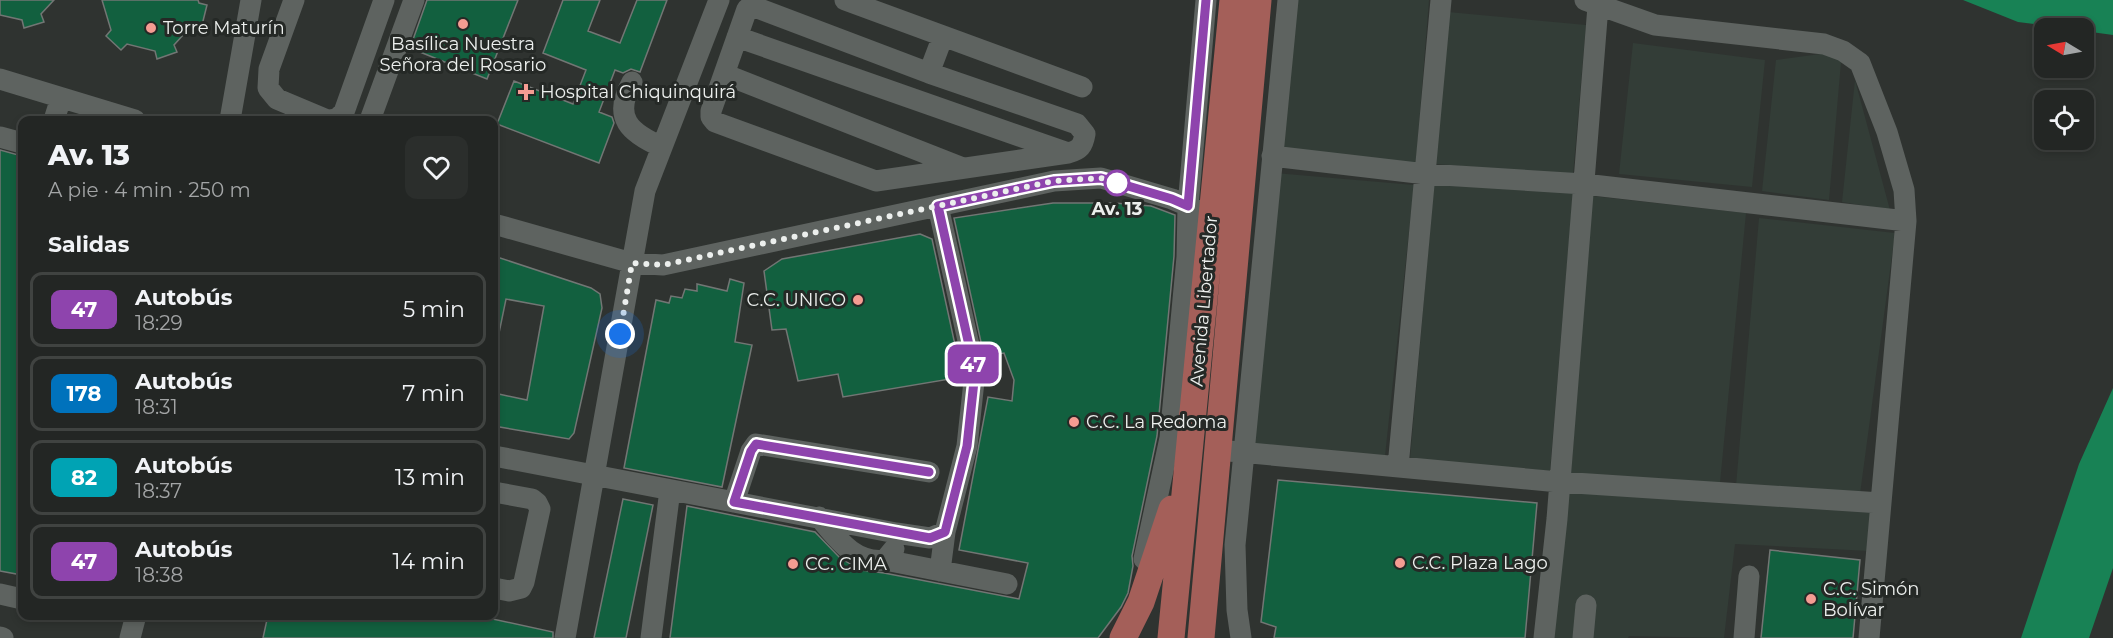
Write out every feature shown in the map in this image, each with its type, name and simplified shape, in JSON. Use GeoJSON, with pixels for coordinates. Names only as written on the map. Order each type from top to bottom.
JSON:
{"type":"FeatureCollection","features":[{"type":"Feature","properties":{"kind":"main road","name":"Avenida Libertador"},"geometry":{"type":"LineString","coordinates":[[1171,638],[1191,448],[1200,211],[1233,0]]}},
{"type":"Feature","properties":{"kind":"main road","name":"Avenida Libertador"},"geometry":{"type":"LineString","coordinates":[[1201,638],[1231,451],[1258,0]]}},
{"type":"Feature","properties":{"kind":"main road"},"geometry":{"type":"LineString","coordinates":[[1123,638],[1141,602],[1166,531],[1191,448]]}},
{"type":"Feature","properties":{"kind":"street"},"geometry":{"type":"LineString","coordinates":[[231,116],[251,0]]}},
{"type":"Feature","properties":{"kind":"street"},"geometry":{"type":"LineString","coordinates":[[294,0],[269,69],[268,88],[277,99],[318,116]]}},
{"type":"Feature","properties":{"kind":"street"},"geometry":{"type":"LineString","coordinates":[[371,116],[389,32],[384,0]]}},
{"type":"Feature","properties":{"kind":"street"},"geometry":{"type":"LineString","coordinates":[[340,116],[389,32],[404,0]]}},
{"type":"Feature","properties":{"kind":"street"},"geometry":{"type":"LineString","coordinates":[[361,116],[389,32],[414,0]]}},
{"type":"Feature","properties":{"kind":"street"},"geometry":{"type":"LineString","coordinates":[[565,638],[645,191],[719,0]]}},
{"type":"Feature","properties":{"kind":"street"},"geometry":{"type":"LineString","coordinates":[[845,0],[1082,87]]}},
{"type":"Feature","properties":{"kind":"street"},"geometry":{"type":"LineString","coordinates":[[1115,638],[1134,600],[1170,438],[1188,257],[1200,211],[1206,0]]}},
{"type":"Feature","properties":{"kind":"street"},"geometry":{"type":"LineString","coordinates":[[1241,638],[1231,451],[1272,156],[1288,0]]}},
{"type":"Feature","properties":{"kind":"street"},"geometry":{"type":"LineString","coordinates":[[1398,466],[1440,0]]}},
{"type":"Feature","properties":{"kind":"street"},"geometry":{"type":"LineString","coordinates":[[1544,638],[1602,4],[1655,25],[1824,44],[1843,51],[1860,63],[1891,144],[1904,190],[1906,221],[1869,638]]}},
{"type":"Feature","properties":{"kind":"street"},"geometry":{"type":"LineString","coordinates":[[752,6],[929,73],[1077,124],[1084,134],[1083,144],[1077,151],[1068,153],[876,181],[715,122],[711,117],[711,111],[747,9],[752,6]]}},
{"type":"Feature","properties":{"kind":"street"},"geometry":{"type":"LineString","coordinates":[[929,73],[942,36]]}},
{"type":"Feature","properties":{"kind":"street"},"geometry":{"type":"LineString","coordinates":[[737,37],[1068,153]]}},
{"type":"Feature","properties":{"kind":"street"},"geometry":{"type":"LineString","coordinates":[[724,74],[965,168]]}},
{"type":"Feature","properties":{"kind":"street"},"geometry":{"type":"LineString","coordinates":[[0,79],[122,116]]}},
{"type":"Feature","properties":{"kind":"street"},"geometry":{"type":"LineString","coordinates":[[632,82],[626,92],[622,110],[629,127],[641,137],[662,147]]}},
{"type":"Feature","properties":{"kind":"street"},"geometry":{"type":"LineString","coordinates":[[55,116],[61,98]]}},
{"type":"Feature","properties":{"kind":"street"},"geometry":{"type":"LineString","coordinates":[[0,137],[18,142]]}},
{"type":"Feature","properties":{"kind":"street"},"geometry":{"type":"LineString","coordinates":[[1272,156],[1426,174],[1584,184],[1906,221]]}},
{"type":"Feature","properties":{"kind":"street"},"geometry":{"type":"LineString","coordinates":[[498,225],[632,263],[663,265],[1054,181],[1101,178],[1172,199],[1200,211]]}},
{"type":"Feature","properties":{"kind":"street"},"geometry":{"type":"LineString","coordinates":[[938,206],[975,372],[967,446],[945,532],[940,571]]}},
{"type":"Feature","properties":{"kind":"street"},"geometry":{"type":"LineString","coordinates":[[734,502],[751,451],[756,444],[929,472]]}},
{"type":"Feature","properties":{"kind":"street"},"geometry":{"type":"LineString","coordinates":[[1231,451],[1560,482],[1881,503]]}},
{"type":"Feature","properties":{"kind":"street"},"geometry":{"type":"LineString","coordinates":[[498,457],[896,533],[930,538],[945,532]]}},
{"type":"Feature","properties":{"kind":"street"},"geometry":{"type":"LineString","coordinates":[[651,638],[670,490]]}},
{"type":"Feature","properties":{"kind":"street"},"geometry":{"type":"LineString","coordinates":[[498,496],[532,500],[540,509],[521,588],[509,591],[498,589]]}},
{"type":"Feature","properties":{"kind":"street"},"geometry":{"type":"LineString","coordinates":[[819,518],[842,544],[859,556],[873,562],[885,560],[1007,584]]}},
{"type":"Feature","properties":{"kind":"street"},"geometry":{"type":"LineString","coordinates":[[859,556],[857,546],[862,534],[870,527]]}},
{"type":"Feature","properties":{"kind":"street"},"geometry":{"type":"LineString","coordinates":[[885,560],[894,552],[896,533]]}},
{"type":"Feature","properties":{"kind":"street"},"geometry":{"type":"LineString","coordinates":[[1744,638],[1749,576]]}},
{"type":"Feature","properties":{"kind":"street"},"geometry":{"type":"LineString","coordinates":[[0,594],[18,598]]}},
{"type":"Feature","properties":{"kind":"street"},"geometry":{"type":"LineString","coordinates":[[1583,638],[1586,605]]}},
{"type":"Feature","properties":{"kind":"street"},"geometry":{"type":"LineString","coordinates":[[130,638],[134,620]]}},
{"type":"Feature","properties":{"kind":"shaded area"},"geometry":{"type":"Polygon","coordinates":[[[1293,0],[1429,0],[1416,163],[1280,150],[1293,0]]]}},
{"type":"Feature","properties":{"kind":"shaded area"},"geometry":{"type":"Polygon","coordinates":[[[1963,0],[2113,0],[2113,35],[2094,32],[2094,18],[2034,18],[2034,24],[2018,22],[1963,0]]]}},
{"type":"Feature","properties":{"kind":"shaded area"},"geometry":{"type":"Polygon","coordinates":[[[1448,12],[1586,25],[1573,175],[1436,164],[1448,12]]]}},
{"type":"Feature","properties":{"kind":"shaded area"},"geometry":{"type":"Polygon","coordinates":[[[1633,43],[1765,60],[1752,187],[1619,174],[1633,43]]]}},
{"type":"Feature","properties":{"kind":"shaded area"},"geometry":{"type":"Polygon","coordinates":[[[1842,51],[1829,200],[1762,191],[1776,60],[1842,51]]]}},
{"type":"Feature","properties":{"kind":"shaded area"},"geometry":{"type":"Polygon","coordinates":[[[1855,80],[1890,210],[1842,202],[1855,80]]]}},
{"type":"Feature","properties":{"kind":"shaded area"},"geometry":{"type":"Polygon","coordinates":[[[1275,173],[1414,185],[1385,456],[1254,444],[1275,173]]]}},
{"type":"Feature","properties":{"kind":"shaded area"},"geometry":{"type":"Polygon","coordinates":[[[1434,184],[1573,192],[1550,471],[1410,459],[1434,184]]]}},
{"type":"Feature","properties":{"kind":"shaded area"},"geometry":{"type":"Polygon","coordinates":[[[1592,196],[1746,213],[1720,483],[1571,473],[1592,196]]]}},
{"type":"Feature","properties":{"kind":"shaded area"},"geometry":{"type":"Polygon","coordinates":[[[1759,218],[1895,233],[1860,494],[1736,486],[1759,218]]]}},
{"type":"Feature","properties":{"kind":"shaded area"},"geometry":{"type":"Polygon","coordinates":[[[2113,388],[2113,568],[2089,638],[2021,638],[2079,464],[2113,388]]]}},
{"type":"Feature","properties":{"kind":"shaded area"},"geometry":{"type":"Polygon","coordinates":[[[1567,490],[1873,510],[1869,551],[1735,544],[1724,638],[1629,636],[1628,638],[1552,638],[1567,490]]]}},
{"type":"Feature","properties":{"kind":"building"},"geometry":{"type":"Polygon","coordinates":[[[0,0],[54,0],[41,14],[44,22],[24,28],[22,20],[0,15],[0,0]]]}},
{"type":"Feature","properties":{"kind":"building","name":"Torre Maturín"},"geometry":{"type":"Polygon","coordinates":[[[102,0],[198,0],[199,3],[207,5],[202,25],[194,23],[174,45],[177,52],[157,59],[155,51],[127,44],[121,50],[106,36],[111,30],[102,0]]]}},
{"type":"Feature","properties":{"kind":"building","name":"Basílica Nuestra Señora del Rosario"},"geometry":{"type":"Polygon","coordinates":[[[427,0],[518,0],[487,79],[410,48],[427,0]]]}},
{"type":"Feature","properties":{"kind":"building","name":"Hospital Chiquinquirá"},"geometry":{"type":"Polygon","coordinates":[[[563,0],[600,0],[588,31],[620,43],[637,0],[667,0],[640,72],[631,69],[623,73],[615,70],[599,112],[612,117],[614,123],[599,163],[498,124],[514,81],[573,104],[586,70],[543,53],[563,0]]]}},
{"type":"Feature","properties":{"kind":"building"},"geometry":{"type":"Polygon","coordinates":[[[0,150],[18,155],[18,574],[0,571],[0,150]]]}},
{"type":"Feature","properties":{"kind":"building","name":"C.C. La Redoma"},"geometry":{"type":"Polygon","coordinates":[[[1053,203],[1114,203],[1151,206],[1175,215],[1174,256],[1157,436],[1132,556],[1133,566],[1128,593],[1121,607],[1098,638],[670,638],[687,506],[815,532],[840,558],[861,570],[1019,599],[1028,563],[959,550],[988,397],[1012,401],[1014,380],[1004,353],[984,356],[954,218],[1053,203]]]}},
{"type":"Feature","properties":{"kind":"building","name":"C.C. UNICO"},"geometry":{"type":"Polygon","coordinates":[[[920,234],[932,239],[962,377],[843,397],[838,374],[798,381],[786,329],[772,330],[764,271],[782,259],[920,234]]]}},
{"type":"Feature","properties":{"kind":"building"},"geometry":{"type":"Polygon","coordinates":[[[498,257],[591,288],[600,294],[602,308],[574,433],[569,439],[498,427],[498,394],[527,400],[544,306],[506,299],[499,333],[498,257]]]}},
{"type":"Feature","properties":{"kind":"building"},"geometry":{"type":"Polygon","coordinates":[[[730,279],[744,283],[735,342],[752,345],[722,487],[624,468],[656,300],[669,303],[671,296],[682,298],[685,289],[697,291],[697,284],[727,291],[730,279]]]}},
{"type":"Feature","properties":{"kind":"building","name":"C.C. Plaza Lago"},"geometry":{"type":"Polygon","coordinates":[[[1278,480],[1537,503],[1525,638],[1274,638],[1276,627],[1261,622],[1278,480]]]}},
{"type":"Feature","properties":{"kind":"building"},"geometry":{"type":"Polygon","coordinates":[[[623,499],[653,505],[626,638],[594,638],[623,499]]]}},
{"type":"Feature","properties":{"kind":"building","name":"C.C. Simón Bolívar"},"geometry":{"type":"Polygon","coordinates":[[[1770,550],[1860,560],[1853,638],[1761,638],[1770,550]]]}},
{"type":"Feature","properties":{"kind":"building"},"geometry":{"type":"Polygon","coordinates":[[[267,620],[497,620],[553,632],[553,638],[263,638],[267,620]]]}},
{"type":"Feature","properties":{"kind":"bus line","name":"47"},"geometry":{"type":"LineString","coordinates":[[929,472],[756,444],[751,451],[734,502],[930,538],[945,532],[967,446],[975,372],[938,206],[1054,181],[1101,178],[1188,206],[1206,0]]}},
{"type":"Feature","properties":{"kind":"place","name":"Basílica Nuestra Señora del Rosario"},"geometry":{"type":"Point","coordinates":[463,24]}},
{"type":"Feature","properties":{"kind":"place","name":"Torre Maturín"},"geometry":{"type":"Point","coordinates":[151,28]}},
{"type":"Feature","properties":{"kind":"place","name":"Hospital Chiquinquirá"},"geometry":{"type":"Point","coordinates":[526,92]}},
{"type":"Feature","properties":{"kind":"place","name":"Av. 13"},"geometry":{"type":"Point","coordinates":[1117,183]}},
{"type":"Feature","properties":{"kind":"place","name":"C.C. UNICO"},"geometry":{"type":"Point","coordinates":[858,300]}},
{"type":"Feature","properties":{"kind":"place","name":"C.C. La Redoma"},"geometry":{"type":"Point","coordinates":[1074,422]}},
{"type":"Feature","properties":{"kind":"place","name":"C.C. Plaza Lago"},"geometry":{"type":"Point","coordinates":[1400,563]}},
{"type":"Feature","properties":{"kind":"place","name":"CC. CIMA"},"geometry":{"type":"Point","coordinates":[793,564]}},
{"type":"Feature","properties":{"kind":"place","name":"C.C. Simón Bolívar"},"geometry":{"type":"Point","coordinates":[1811,599]}},
{"type":"Feature","properties":{"kind":"route"},"geometry":{"type":"LineString","coordinates":[[620,334],[632,263],[663,265],[1054,181],[1101,178],[1119,183],[1117,183]]}}]}
